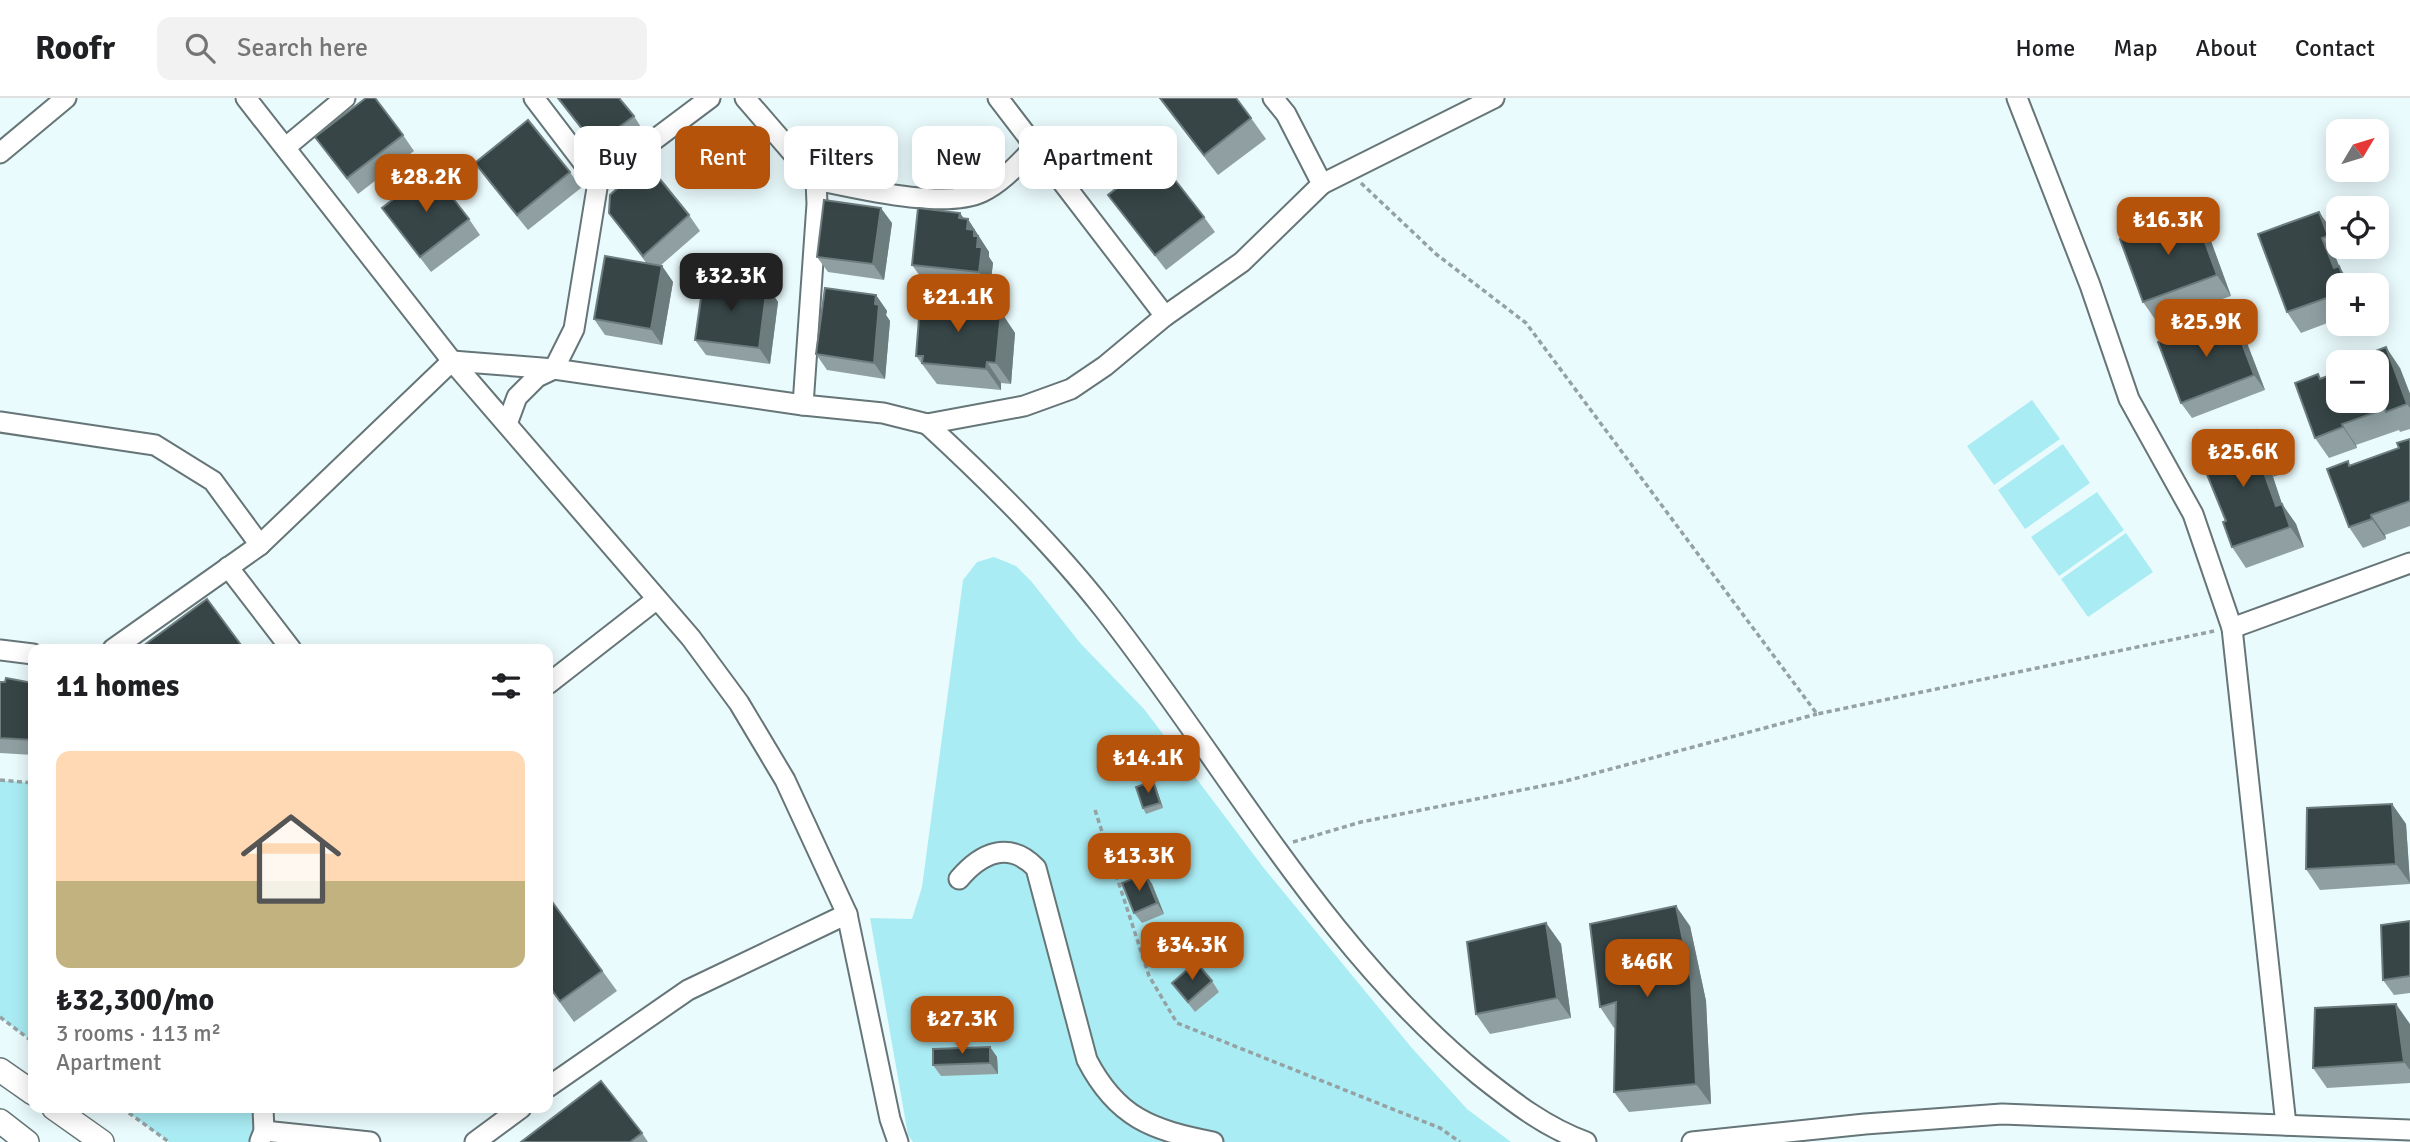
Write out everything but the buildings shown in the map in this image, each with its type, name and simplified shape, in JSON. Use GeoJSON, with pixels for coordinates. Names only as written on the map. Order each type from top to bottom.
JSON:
{"type":"FeatureCollection","features":[{"type":"Feature","properties":{"kind":"main road"},"geometry":{"type":"LineString","coordinates":[[0,1070],[28,1090]]}},
{"type":"Feature","properties":{"kind":"main road"},"geometry":{"type":"LineString","coordinates":[[61,1113],[103,1142]]}},
{"type":"Feature","properties":{"kind":"main road"},"geometry":{"type":"LineString","coordinates":[[0,1121],[27,1142]]}},
{"type":"Feature","properties":{"kind":"street"},"geometry":{"type":"LineString","coordinates":[[0,153],[66,98]]}},
{"type":"Feature","properties":{"kind":"street"},"geometry":{"type":"LineString","coordinates":[[246,98],[452,361],[657,599],[738,704],[785,780],[847,914],[890,1119],[898,1142]]}},
{"type":"Feature","properties":{"kind":"street"},"geometry":{"type":"LineString","coordinates":[[286,147],[345,98]]}},
{"type":"Feature","properties":{"kind":"street"},"geometry":{"type":"LineString","coordinates":[[534,98],[574,150]]}},
{"type":"Feature","properties":{"kind":"street"},"geometry":{"type":"LineString","coordinates":[[661,135],[710,98]]}},
{"type":"Feature","properties":{"kind":"street"},"geometry":{"type":"LineString","coordinates":[[745,98],[784,143]]}},
{"type":"Feature","properties":{"kind":"street"},"geometry":{"type":"LineString","coordinates":[[998,98],[1019,126]]}},
{"type":"Feature","properties":{"kind":"street"},"geometry":{"type":"LineString","coordinates":[[1273,98],[1286,114],[1322,184]]}},
{"type":"Feature","properties":{"kind":"street"},"geometry":{"type":"LineString","coordinates":[[120,644],[260,545],[452,361],[554,369],[883,414],[927,424],[1024,406],[1071,389],[1105,366],[1164,316],[1242,262],[1322,184],[1347,169],[1494,98]]}},
{"type":"Feature","properties":{"kind":"street"},"geometry":{"type":"LineString","coordinates":[[2017,98],[2090,285],[2129,399],[2193,514],[2232,628],[2286,1125]]}},
{"type":"Feature","properties":{"kind":"street"},"geometry":{"type":"LineString","coordinates":[[869,189],[916,197],[953,198],[980,193],[1009,174],[1019,164]]}},
{"type":"Feature","properties":{"kind":"street"},"geometry":{"type":"LineString","coordinates":[[507,424],[511,409],[525,386],[554,369],[574,328],[597,189]]}},
{"type":"Feature","properties":{"kind":"street"},"geometry":{"type":"LineString","coordinates":[[803,405],[816,189]]}},
{"type":"Feature","properties":{"kind":"street"},"geometry":{"type":"LineString","coordinates":[[1067,189],[1164,316]]}},
{"type":"Feature","properties":{"kind":"street"},"geometry":{"type":"LineString","coordinates":[[0,422],[156,445],[212,481],[260,545]]}},
{"type":"Feature","properties":{"kind":"street"},"geometry":{"type":"LineString","coordinates":[[927,424],[997,488],[1101,606],[1333,926],[1436,1040],[1516,1105],[1559,1133],[1586,1142]]}},
{"type":"Feature","properties":{"kind":"street"},"geometry":{"type":"LineString","coordinates":[[2232,628],[2410,563]]}},
{"type":"Feature","properties":{"kind":"street"},"geometry":{"type":"LineString","coordinates":[[228,567],[287,644]]}},
{"type":"Feature","properties":{"kind":"street"},"geometry":{"type":"LineString","coordinates":[[553,680],[657,599]]}},
{"type":"Feature","properties":{"kind":"street"},"geometry":{"type":"LineString","coordinates":[[0,650],[28,653]]}},
{"type":"Feature","properties":{"kind":"street"},"geometry":{"type":"LineString","coordinates":[[959,879],[972,863],[999,851],[1015,853],[1028,859],[1036,868],[1041,883],[1087,1060],[1097,1079],[1129,1115],[1172,1133],[1213,1142]]}},
{"type":"Feature","properties":{"kind":"street"},"geometry":{"type":"LineString","coordinates":[[553,1084],[688,990],[847,914]]}},
{"type":"Feature","properties":{"kind":"street"},"geometry":{"type":"LineString","coordinates":[[263,1113],[262,1137],[370,1142]]}},
{"type":"Feature","properties":{"kind":"street"},"geometry":{"type":"LineString","coordinates":[[475,1142],[514,1113]]}},
{"type":"Feature","properties":{"kind":"street"},"geometry":{"type":"LineString","coordinates":[[1692,1142],[1865,1124],[2002,1114],[2410,1130]]}},
{"type":"Feature","properties":{"kind":"path"},"geometry":{"type":"LineString","coordinates":[[1347,169],[1436,254],[1526,323],[1817,714]]}},
{"type":"Feature","properties":{"kind":"path"},"geometry":{"type":"LineString","coordinates":[[1277,846],[1361,822],[1575,779],[1817,714],[2232,628]]}},
{"type":"Feature","properties":{"kind":"path"},"geometry":{"type":"LineString","coordinates":[[0,780],[28,783]]}},
{"type":"Feature","properties":{"kind":"path"},"geometry":{"type":"LineString","coordinates":[[1095,810],[1149,976],[1177,1023],[1440,1128],[1460,1142]]}},
{"type":"Feature","properties":{"kind":"path"},"geometry":{"type":"LineString","coordinates":[[0,1017],[28,1038]]}},
{"type":"Feature","properties":{"kind":"path"},"geometry":{"type":"LineString","coordinates":[[129,1113],[169,1142]]}},
{"type":"Feature","properties":{"kind":"shaded area"},"geometry":{"type":"Polygon","coordinates":[[[2032,400],[2060,439],[1994,485],[1967,446],[2032,400]]]}},
{"type":"Feature","properties":{"kind":"shaded area"},"geometry":{"type":"Polygon","coordinates":[[[2063,444],[2090,483],[2025,529],[1998,490],[2063,444]]]}},
{"type":"Feature","properties":{"kind":"shaded area"},"geometry":{"type":"Polygon","coordinates":[[[2097,492],[2124,530],[2059,576],[2031,537],[2097,492]]]}},
{"type":"Feature","properties":{"kind":"shaded area"},"geometry":{"type":"Polygon","coordinates":[[[2126,533],[2153,572],[2088,617],[2061,579],[2126,533]]]}},
{"type":"Feature","properties":{"kind":"shaded area"},"geometry":{"type":"Polygon","coordinates":[[[994,557],[1016,566],[1031,581],[1081,644],[1144,709],[1263,867],[1411,1047],[1467,1109],[1511,1142],[913,1142],[908,1135],[870,918],[912,919],[922,887],[963,580],[977,562],[994,557]]]}},
{"type":"Feature","properties":{"kind":"shaded area"},"geometry":{"type":"Polygon","coordinates":[[[0,780],[28,783],[28,1038],[0,1017],[0,780]]]}},
{"type":"Feature","properties":{"kind":"shaded area"},"geometry":{"type":"Polygon","coordinates":[[[129,1113],[263,1113],[264,1131],[370,1142],[169,1142],[129,1113]]]}}]}
